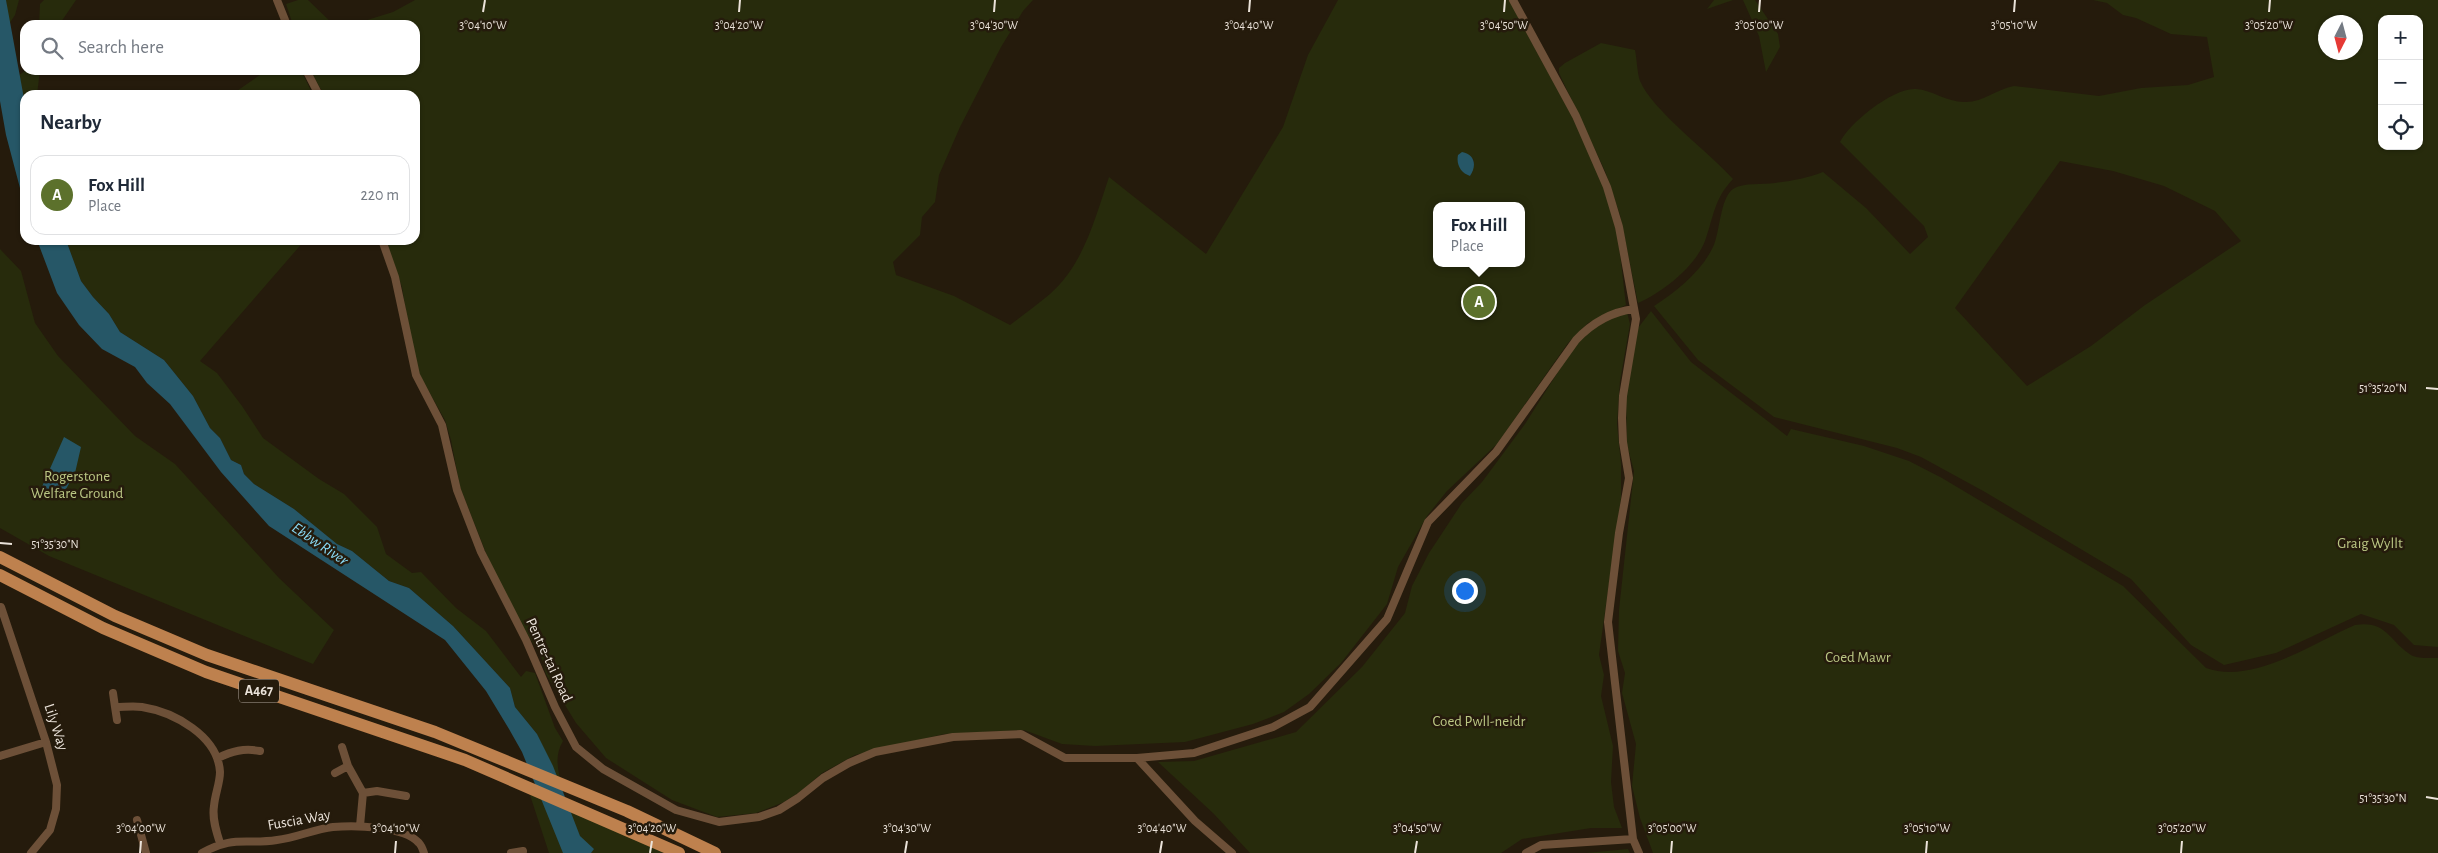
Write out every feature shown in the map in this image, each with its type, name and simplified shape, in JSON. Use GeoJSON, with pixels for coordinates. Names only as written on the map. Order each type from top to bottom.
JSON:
{"type":"FeatureCollection","features":[{"type":"Feature","properties":{"kind":"main road","name":"A467"},"geometry":{"type":"LineString","coordinates":[[0,557],[114,616],[207,655],[435,732],[590,796],[715,853]]}},
{"type":"Feature","properties":{"kind":"main road","name":"A467"},"geometry":{"type":"LineString","coordinates":[[0,575],[103,628],[206,672],[426,746],[528,786],[678,853]]}},
{"type":"Feature","properties":{"kind":"street"},"geometry":{"type":"LineString","coordinates":[[277,0],[286,20]]}},
{"type":"Feature","properties":{"kind":"street"},"geometry":{"type":"LineString","coordinates":[[1513,0],[1576,116],[1607,187],[1619,227],[1636,319],[1623,396],[1622,418],[1623,442],[1629,478],[1619,532],[1608,622],[1633,839],[1639,853]]}},
{"type":"Feature","properties":{"kind":"street"},"geometry":{"type":"LineString","coordinates":[[309,75],[316,90]]}},
{"type":"Feature","properties":{"kind":"street","name":"Pentre-tai Road"},"geometry":{"type":"LineString","coordinates":[[384,245],[395,278],[416,375],[442,425],[465,512],[501,594],[526,640],[555,707],[576,747],[603,769],[676,810],[719,822],[759,817],[779,810],[823,778],[849,763],[875,752],[953,737],[1021,734],[1065,758],[1137,758],[1194,752],[1273,727],[1310,707],[1387,619],[1428,522],[1496,452],[1576,340],[1590,326],[1609,316],[1634,309]]}},
{"type":"Feature","properties":{"kind":"street","name":"Lily Way"},"geometry":{"type":"LineString","coordinates":[[1,607],[2,617],[56,773],[58,797],[50,830],[32,853]]}},
{"type":"Feature","properties":{"kind":"street"},"geometry":{"type":"LineString","coordinates":[[113,693],[116,720]]}},
{"type":"Feature","properties":{"kind":"street"},"geometry":{"type":"LineString","coordinates":[[115,707],[141,707],[175,717],[213,748],[218,758],[220,772],[213,807],[215,826],[220,843]]}},
{"type":"Feature","properties":{"kind":"street"},"geometry":{"type":"LineString","coordinates":[[0,756],[46,742]]}},
{"type":"Feature","properties":{"kind":"street"},"geometry":{"type":"LineString","coordinates":[[342,747],[348,766],[363,793],[360,826]]}},
{"type":"Feature","properties":{"kind":"street"},"geometry":{"type":"LineString","coordinates":[[218,758],[234,751],[249,749],[260,751]]}},
{"type":"Feature","properties":{"kind":"street"},"geometry":{"type":"LineString","coordinates":[[1137,758],[1195,821],[1232,853]]}},
{"type":"Feature","properties":{"kind":"street"},"geometry":{"type":"LineString","coordinates":[[335,773],[348,766]]}},
{"type":"Feature","properties":{"kind":"street"},"geometry":{"type":"LineString","coordinates":[[363,793],[377,791],[406,796]]}},
{"type":"Feature","properties":{"kind":"street"},"geometry":{"type":"LineString","coordinates":[[137,820],[146,853]]}},
{"type":"Feature","properties":{"kind":"street","name":"Fuscia Way"},"geometry":{"type":"LineString","coordinates":[[202,853],[220,843],[276,840],[332,827],[360,826],[402,833],[418,842],[424,853]]}},
{"type":"Feature","properties":{"kind":"street"},"geometry":{"type":"LineString","coordinates":[[1526,853],[1541,845],[1633,839]]}},
{"type":"Feature","properties":{"kind":"street"},"geometry":{"type":"LineString","coordinates":[[511,853],[522,851]]}},
{"type":"Feature","properties":{"kind":"green space"},"geometry":{"type":"Polygon","coordinates":[[[6,0],[19,0],[15,15],[9,24],[6,0]]]}},
{"type":"Feature","properties":{"kind":"green space"},"geometry":{"type":"Polygon","coordinates":[[[44,0],[76,0],[62,20],[39,20],[40,4],[44,0]]]}},
{"type":"Feature","properties":{"kind":"green space"},"geometry":{"type":"Polygon","coordinates":[[[298,0],[308,0],[329,20],[291,20],[286,4],[298,0]]]}},
{"type":"Feature","properties":{"kind":"green space"},"geometry":{"type":"Polygon","coordinates":[[[415,0],[1033,0],[1023,11],[1001,47],[960,127],[939,175],[935,202],[922,217],[920,235],[893,262],[896,275],[954,296],[1010,325],[1050,294],[1072,269],[1087,240],[1109,177],[1206,254],[1283,127],[1308,55],[1338,0],[1510,0],[1572,116],[1605,188],[1616,231],[1626,305],[1588,323],[1568,343],[1497,444],[1447,491],[1427,516],[1398,567],[1387,604],[1341,663],[1309,694],[1284,712],[1253,724],[1185,742],[1095,746],[1062,744],[1024,730],[944,734],[855,755],[822,773],[801,791],[784,802],[756,813],[717,817],[672,800],[606,758],[576,723],[546,674],[541,656],[518,619],[490,563],[460,487],[445,420],[419,374],[411,344],[402,287],[388,245],[420,245],[420,90],[321,90],[313,75],[420,75],[420,20],[367,20],[393,12],[415,0]],[[1473,158],[1462,171],[1470,176],[1474,164],[1473,158]]]}},
{"type":"Feature","properties":{"kind":"green space"},"geometry":{"type":"Polygon","coordinates":[[[1714,0],[1733,0],[1707,9],[1714,0]]]}},
{"type":"Feature","properties":{"kind":"green space"},"geometry":{"type":"Polygon","coordinates":[[[1743,0],[1755,0],[1778,34],[1780,47],[1766,72],[1759,36],[1743,0]]]}},
{"type":"Feature","properties":{"kind":"green space","name":"Graig Wyllt"},"geometry":{"type":"Polygon","coordinates":[[[2093,0],[2438,0],[2438,647],[2414,645],[2394,625],[2361,614],[2276,653],[2224,665],[2191,645],[2131,579],[1985,492],[1921,457],[1897,448],[1774,417],[1698,360],[1654,306],[1680,287],[1702,265],[1713,247],[1725,200],[1733,189],[1742,185],[1770,184],[1805,178],[1823,172],[1866,208],[1910,254],[1928,237],[1924,226],[1840,142],[1862,116],[1896,94],[1916,89],[1928,91],[1952,100],[1971,102],[2014,86],[2099,96],[2141,88],[2188,85],[2214,77],[2207,37],[2171,34],[2136,18],[2123,15],[2107,3],[2093,0]],[[2060,161],[1955,308],[2027,386],[2091,346],[2145,305],[2241,241],[2215,211],[2164,186],[2113,171],[2060,161]]]}},
{"type":"Feature","properties":{"kind":"green space"},"geometry":{"type":"Polygon","coordinates":[[[1601,43],[1635,50],[1640,81],[1646,92],[1669,118],[1733,179],[1718,201],[1705,241],[1694,260],[1668,285],[1638,303],[1620,215],[1605,171],[1559,73],[1559,68],[1565,63],[1601,43]]]}},
{"type":"Feature","properties":{"kind":"green space"},"geometry":{"type":"Polygon","coordinates":[[[39,75],[38,90],[22,90],[18,76],[39,75]]]}},
{"type":"Feature","properties":{"kind":"green space"},"geometry":{"type":"Polygon","coordinates":[[[260,75],[303,75],[311,90],[238,90],[260,75]]]}},
{"type":"Feature","properties":{"kind":"green space"},"geometry":{"type":"Polygon","coordinates":[[[68,245],[301,245],[200,361],[217,373],[263,438],[319,479],[344,494],[377,527],[386,554],[412,573],[421,572],[456,608],[486,631],[521,677],[526,671],[535,673],[555,728],[563,741],[558,753],[558,760],[563,791],[537,734],[515,707],[510,688],[453,626],[409,588],[389,581],[352,551],[337,544],[294,509],[254,484],[244,474],[241,465],[231,460],[220,438],[210,428],[193,396],[164,360],[120,332],[109,314],[81,281],[68,245]]]}},
{"type":"Feature","properties":{"kind":"green space","name":"Rogerstone Welfare Ground"},"geometry":{"type":"Polygon","coordinates":[[[0,249],[21,271],[35,323],[58,356],[135,436],[175,464],[279,578],[334,630],[313,664],[49,556],[0,528],[0,249]]]}},
{"type":"Feature","properties":{"kind":"green space","name":"Coed Mawr"},"geometry":{"type":"Polygon","coordinates":[[[1651,311],[1691,362],[1787,436],[1791,429],[1864,446],[1909,461],[1942,478],[2123,586],[2206,668],[2224,672],[2263,667],[2302,651],[2355,625],[2366,624],[2387,633],[2411,655],[2421,658],[2438,658],[2438,853],[1653,853],[1640,818],[1632,786],[1636,744],[1622,693],[1625,673],[1618,651],[1619,610],[1634,471],[1627,445],[1626,397],[1638,328],[1651,311]]]}},
{"type":"Feature","properties":{"kind":"green space","name":"Coed Pwll-neidr"},"geometry":{"type":"Polygon","coordinates":[[[1627,312],[1630,324],[1620,381],[1617,424],[1621,464],[1621,498],[1599,655],[1604,675],[1601,696],[1613,746],[1611,782],[1614,807],[1622,828],[1591,828],[1522,839],[1501,853],[1250,853],[1214,814],[1158,762],[1194,761],[1296,732],[1362,667],[1405,613],[1412,586],[1429,553],[1462,503],[1482,482],[1525,424],[1575,345],[1589,332],[1611,318],[1627,312]]]}},
{"type":"Feature","properties":{"kind":"green space"},"geometry":{"type":"Polygon","coordinates":[[[527,786],[679,853],[549,853],[527,786]]]}},
{"type":"Feature","properties":{"kind":"green space"},"geometry":{"type":"Polygon","coordinates":[[[1628,849],[1630,853],[1586,853],[1628,849]]]}},
{"type":"Feature","properties":{"kind":"water"},"geometry":{"type":"Polygon","coordinates":[[[0,0],[6,0],[22,90],[20,90],[20,188],[6,135],[0,101],[0,0]]]}},
{"type":"Feature","properties":{"kind":"water"},"geometry":{"type":"Polygon","coordinates":[[[1462,152],[1470,155],[1474,161],[1474,168],[1470,176],[1464,173],[1459,165],[1458,155],[1462,152]]]}},
{"type":"Feature","properties":{"kind":"water","name":"Ebbw River"},"geometry":{"type":"Polygon","coordinates":[[[39,245],[68,245],[81,281],[109,314],[120,332],[164,360],[193,396],[210,428],[220,438],[231,460],[241,465],[244,474],[254,484],[294,509],[337,544],[352,551],[389,581],[409,588],[453,626],[510,688],[515,707],[537,734],[553,766],[580,836],[594,849],[591,853],[563,853],[522,752],[486,691],[445,640],[269,526],[221,472],[170,404],[147,383],[135,367],[102,349],[79,325],[57,293],[39,245]]]}},
{"type":"Feature","properties":{"kind":"water"},"geometry":{"type":"Polygon","coordinates":[[[64,437],[81,447],[75,473],[66,489],[50,494],[41,489],[64,437]]]}},
{"type":"Feature","properties":{"kind":"place","name":"Fox Hill"},"geometry":{"type":"Point","coordinates":[1479,302]}}]}
